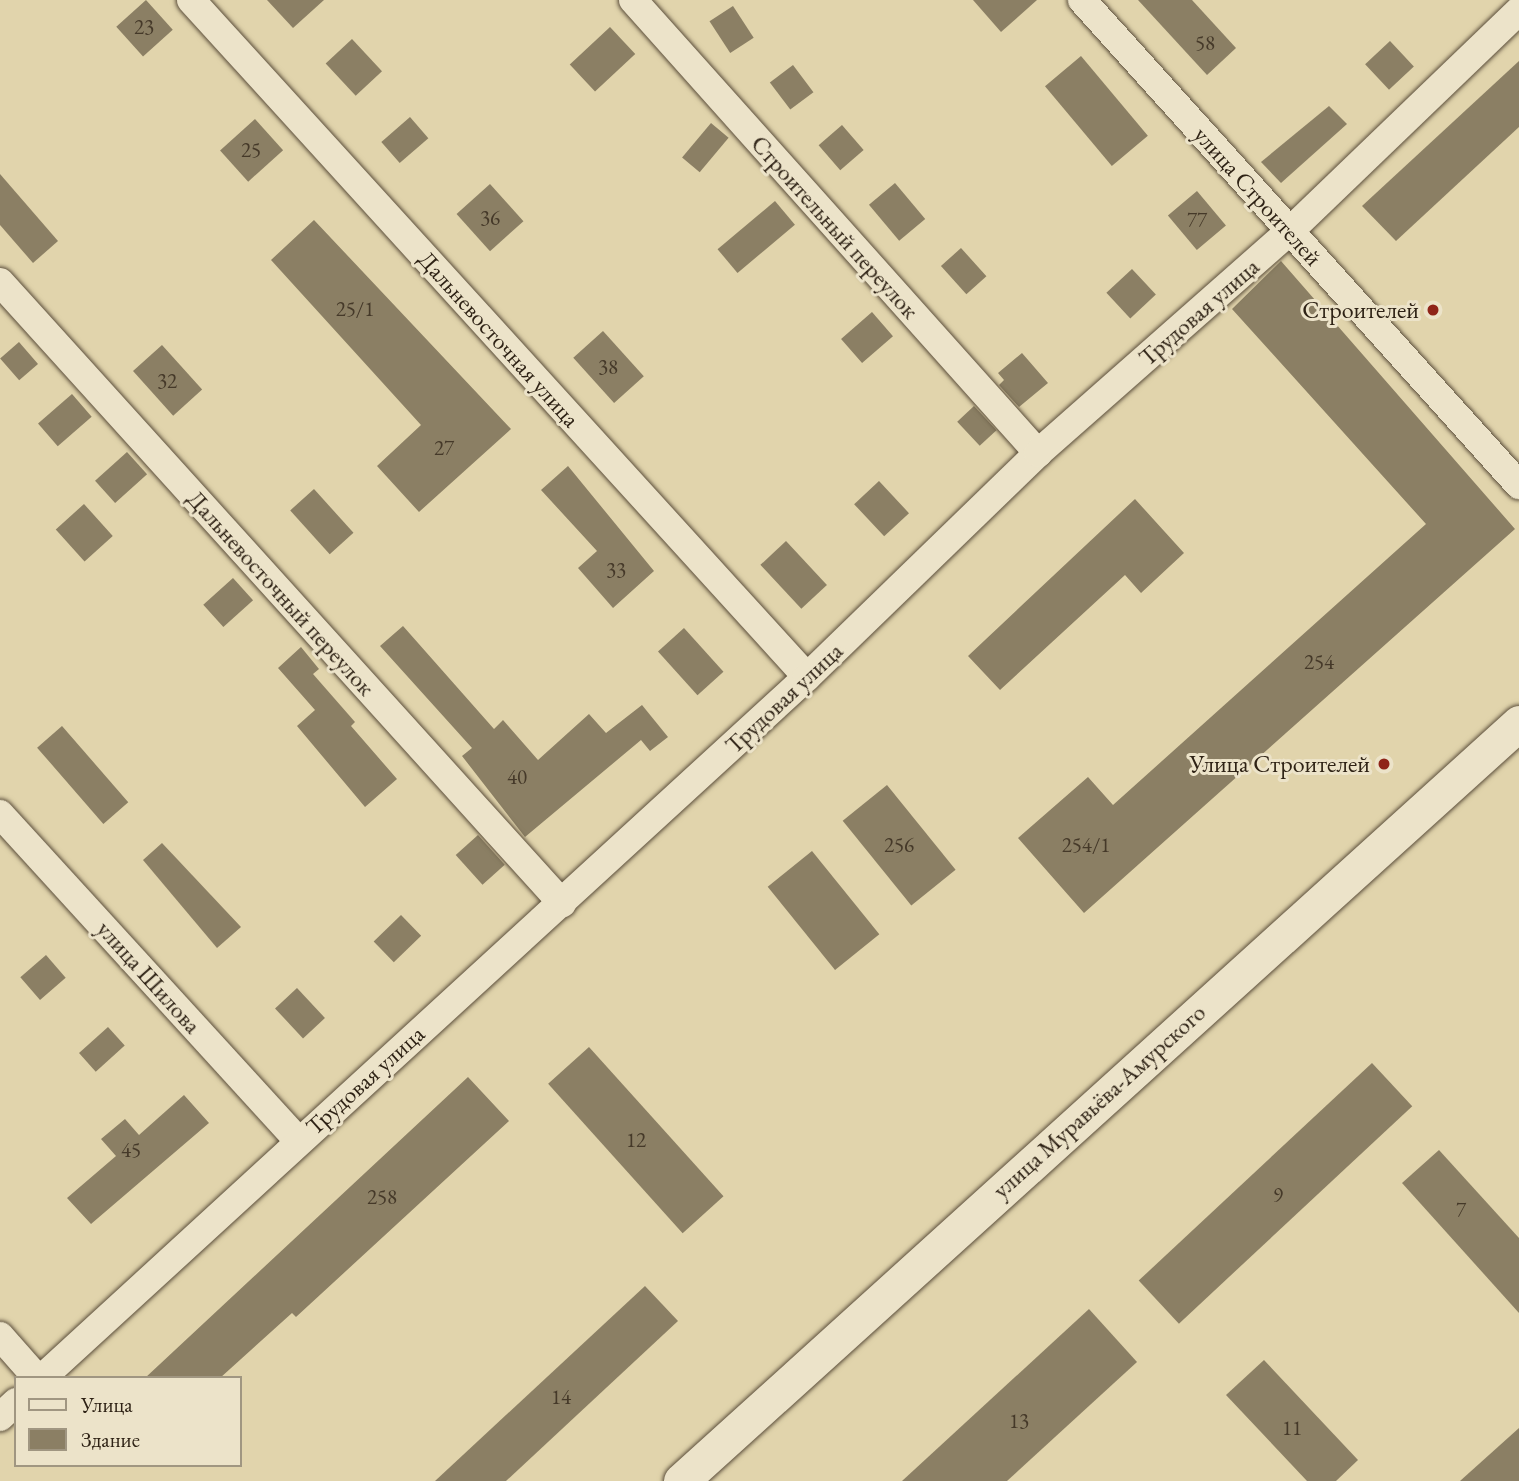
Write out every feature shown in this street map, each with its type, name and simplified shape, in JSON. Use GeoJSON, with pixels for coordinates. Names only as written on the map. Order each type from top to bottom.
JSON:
{"type":"FeatureCollection","features":[{"type":"Feature","properties":{"kind":"street","name":"Дальневосточная улица"},"geometry":{"type":"LineString","coordinates":[[191,0],[807,677]]}},
{"type":"Feature","properties":{"kind":"street","name":"Строительный переулок"},"geometry":{"type":"LineString","coordinates":[[633,0],[1038,453]]}},
{"type":"Feature","properties":{"kind":"street","name":"улица Строителей"},"geometry":{"type":"LineString","coordinates":[[1082,0],[1519,485]]}},
{"type":"Feature","properties":{"kind":"street","name":"Трудовая улица"},"geometry":{"type":"LineString","coordinates":[[42,1376],[807,677],[1038,453],[1290,231],[1519,11]]}},
{"type":"Feature","properties":{"kind":"street","name":"Дальневосточный переулок"},"geometry":{"type":"LineString","coordinates":[[0,282],[562,903]]}},
{"type":"Feature","properties":{"kind":"street","name":"улица Муравьёва-Амурского"},"geometry":{"type":"LineString","coordinates":[[681,1481],[1519,723]]}},
{"type":"Feature","properties":{"kind":"street","name":"улица Шилова"},"geometry":{"type":"LineString","coordinates":[[0,814],[298,1140]]}},
{"type":"Feature","properties":{"kind":"street"},"geometry":{"type":"LineString","coordinates":[[0,1336],[38,1376]]}},
{"type":"Feature","properties":{"kind":"street"},"geometry":{"type":"LineString","coordinates":[[0,1417],[14,1404]]}},
{"type":"Feature","properties":{"kind":"building"},"geometry":{"type":"Polygon","coordinates":[[[146,0],[173,30],[143,56],[116,27],[146,0]]]}},
{"type":"Feature","properties":{"kind":"building"},"geometry":{"type":"Polygon","coordinates":[[[267,0],[324,0],[293,28],[267,0]]]}},
{"type":"Feature","properties":{"kind":"building"},"geometry":{"type":"Polygon","coordinates":[[[973,0],[1037,0],[1001,32],[973,0]]]}},
{"type":"Feature","properties":{"kind":"building"},"geometry":{"type":"Polygon","coordinates":[[[1138,0],[1192,0],[1236,48],[1207,75],[1138,0]]]}},
{"type":"Feature","properties":{"kind":"building"},"geometry":{"type":"Polygon","coordinates":[[[733,6],[754,38],[730,53],[710,21],[733,6]]]}},
{"type":"Feature","properties":{"kind":"building"},"geometry":{"type":"Polygon","coordinates":[[[610,27],[635,54],[595,92],[570,65],[610,27]]]}},
{"type":"Feature","properties":{"kind":"building"},"geometry":{"type":"Polygon","coordinates":[[[352,39],[382,71],[356,96],[326,64],[352,39]]]}},
{"type":"Feature","properties":{"kind":"building"},"geometry":{"type":"Polygon","coordinates":[[[1390,41],[1414,67],[1389,90],[1365,64],[1390,41]]]}},
{"type":"Feature","properties":{"kind":"building"},"geometry":{"type":"Polygon","coordinates":[[[1081,56],[1148,136],[1112,166],[1045,86],[1081,56]]]}},
{"type":"Feature","properties":{"kind":"building"},"geometry":{"type":"Polygon","coordinates":[[[1519,61],[1519,127],[1396,241],[1362,206],[1519,61]]]}},
{"type":"Feature","properties":{"kind":"building"},"geometry":{"type":"Polygon","coordinates":[[[793,65],[813,92],[790,110],[770,82],[793,65]]]}},
{"type":"Feature","properties":{"kind":"building"},"geometry":{"type":"Polygon","coordinates":[[[1329,106],[1347,124],[1281,183],[1261,162],[1329,106]]]}},
{"type":"Feature","properties":{"kind":"building"},"geometry":{"type":"Polygon","coordinates":[[[410,117],[428,138],[400,163],[381,142],[410,117]]]}},
{"type":"Feature","properties":{"kind":"building"},"geometry":{"type":"Polygon","coordinates":[[[255,119],[283,150],[248,182],[220,150],[255,119]]]}},
{"type":"Feature","properties":{"kind":"building"},"geometry":{"type":"Polygon","coordinates":[[[711,123],[729,138],[700,172],[682,157],[711,123]]]}},
{"type":"Feature","properties":{"kind":"building"},"geometry":{"type":"Polygon","coordinates":[[[842,125],[864,150],[840,170],[819,145],[842,125]]]}},
{"type":"Feature","properties":{"kind":"building"},"geometry":{"type":"Polygon","coordinates":[[[0,174],[58,241],[33,263],[0,225],[0,174]]]}},
{"type":"Feature","properties":{"kind":"building"},"geometry":{"type":"Polygon","coordinates":[[[895,183],[925,219],[899,241],[869,205],[895,183]]]}},
{"type":"Feature","properties":{"kind":"building"},"geometry":{"type":"Polygon","coordinates":[[[490,184],[523,221],[490,251],[457,214],[490,184]]]}},
{"type":"Feature","properties":{"kind":"building"},"geometry":{"type":"Polygon","coordinates":[[[1197,191],[1226,225],[1197,250],[1168,215],[1197,191]]]}},
{"type":"Feature","properties":{"kind":"building"},"geometry":{"type":"Polygon","coordinates":[[[775,201],[795,225],[737,273],[718,249],[775,201]]]}},
{"type":"Feature","properties":{"kind":"building"},"geometry":{"type":"Polygon","coordinates":[[[314,220],[511,429],[419,512],[377,466],[421,425],[271,260],[314,220]]]}},
{"type":"Feature","properties":{"kind":"building"},"geometry":{"type":"Polygon","coordinates":[[[961,248],[986,276],[966,294],[941,266],[961,248]]]}},
{"type":"Feature","properties":{"kind":"building"},"geometry":{"type":"Polygon","coordinates":[[[1281,261],[1515,529],[1084,913],[1018,838],[1088,777],[1113,805],[1426,524],[1232,309],[1281,261]]]}},
{"type":"Feature","properties":{"kind":"building"},"geometry":{"type":"Polygon","coordinates":[[[1132,269],[1156,295],[1130,318],[1106,293],[1132,269]]]}},
{"type":"Feature","properties":{"kind":"building"},"geometry":{"type":"Polygon","coordinates":[[[872,312],[893,336],[862,363],[841,339],[872,312]]]}},
{"type":"Feature","properties":{"kind":"building"},"geometry":{"type":"Polygon","coordinates":[[[603,331],[644,376],[614,403],[573,358],[603,331]]]}},
{"type":"Feature","properties":{"kind":"building"},"geometry":{"type":"Polygon","coordinates":[[[19,342],[38,364],[19,380],[0,358],[19,342]]]}},
{"type":"Feature","properties":{"kind":"building"},"geometry":{"type":"Polygon","coordinates":[[[162,345],[202,390],[173,416],[133,371],[162,345]]]}},
{"type":"Feature","properties":{"kind":"building"},"geometry":{"type":"Polygon","coordinates":[[[1022,353],[1048,383],[1019,407],[999,385],[1004,380],[998,373],[1022,353]]]}},
{"type":"Feature","properties":{"kind":"building"},"geometry":{"type":"Polygon","coordinates":[[[72,394],[92,417],[58,446],[38,424],[72,394]]]}},
{"type":"Feature","properties":{"kind":"building"},"geometry":{"type":"Polygon","coordinates":[[[974,406],[997,430],[980,446],[957,422],[974,406]]]}},
{"type":"Feature","properties":{"kind":"building"},"geometry":{"type":"Polygon","coordinates":[[[127,452],[147,474],[115,503],[95,481],[127,452]]]}},
{"type":"Feature","properties":{"kind":"building"},"geometry":{"type":"Polygon","coordinates":[[[568,466],[654,571],[613,608],[578,568],[597,551],[541,490],[568,466]]]}},
{"type":"Feature","properties":{"kind":"building"},"geometry":{"type":"Polygon","coordinates":[[[879,481],[909,513],[884,536],[854,504],[879,481]]]}},
{"type":"Feature","properties":{"kind":"building"},"geometry":{"type":"Polygon","coordinates":[[[314,489],[353,533],[330,554],[290,510],[314,489]]]}},
{"type":"Feature","properties":{"kind":"building"},"geometry":{"type":"Polygon","coordinates":[[[1135,499],[1184,553],[1141,593],[1125,575],[1000,690],[968,656],[1135,499]]]}},
{"type":"Feature","properties":{"kind":"building"},"geometry":{"type":"Polygon","coordinates":[[[84,504],[113,536],[85,561],[56,529],[84,504]]]}},
{"type":"Feature","properties":{"kind":"building"},"geometry":{"type":"Polygon","coordinates":[[[786,541],[827,585],[801,609],[760,565],[786,541]]]}},
{"type":"Feature","properties":{"kind":"building"},"geometry":{"type":"Polygon","coordinates":[[[233,578],[253,600],[223,627],[203,605],[233,578]]]}},
{"type":"Feature","properties":{"kind":"building"},"geometry":{"type":"Polygon","coordinates":[[[403,626],[494,729],[503,720],[538,760],[589,714],[606,733],[642,705],[668,737],[650,751],[641,740],[525,837],[462,756],[472,748],[380,646],[403,626]]]}},
{"type":"Feature","properties":{"kind":"building"},"geometry":{"type":"Polygon","coordinates":[[[684,628],[723,672],[697,695],[658,651],[684,628]]]}},
{"type":"Feature","properties":{"kind":"building"},"geometry":{"type":"Polygon","coordinates":[[[301,647],[319,669],[313,674],[355,722],[351,726],[397,779],[365,807],[297,726],[315,710],[278,668],[301,647]]]}},
{"type":"Feature","properties":{"kind":"building"},"geometry":{"type":"Polygon","coordinates":[[[62,726],[128,802],[103,824],[37,748],[62,726]]]}},
{"type":"Feature","properties":{"kind":"building"},"geometry":{"type":"Polygon","coordinates":[[[887,785],[956,870],[911,906],[843,821],[887,785]]]}},
{"type":"Feature","properties":{"kind":"building"},"geometry":{"type":"Polygon","coordinates":[[[478,835],[505,865],[482,885],[456,855],[478,835]]]}},
{"type":"Feature","properties":{"kind":"building"},"geometry":{"type":"Polygon","coordinates":[[[162,843],[241,927],[217,948],[143,860],[162,843]]]}},
{"type":"Feature","properties":{"kind":"building"},"geometry":{"type":"Polygon","coordinates":[[[812,851],[879,934],[835,970],[768,887],[812,851]]]}},
{"type":"Feature","properties":{"kind":"building"},"geometry":{"type":"Polygon","coordinates":[[[401,915],[421,936],[394,962],[374,941],[401,915]]]}},
{"type":"Feature","properties":{"kind":"building"},"geometry":{"type":"Polygon","coordinates":[[[46,955],[66,978],[40,1000],[20,977],[46,955]]]}},
{"type":"Feature","properties":{"kind":"building"},"geometry":{"type":"Polygon","coordinates":[[[297,988],[325,1018],[303,1038],[275,1008],[297,988]]]}},
{"type":"Feature","properties":{"kind":"building"},"geometry":{"type":"Polygon","coordinates":[[[108,1027],[125,1046],[96,1072],[79,1053],[108,1027]]]}},
{"type":"Feature","properties":{"kind":"building"},"geometry":{"type":"Polygon","coordinates":[[[589,1047],[723,1196],[683,1233],[548,1084],[589,1047]]]}},
{"type":"Feature","properties":{"kind":"building"},"geometry":{"type":"Polygon","coordinates":[[[1372,1063],[1412,1106],[1179,1324],[1139,1281],[1372,1063]]]}},
{"type":"Feature","properties":{"kind":"building"},"geometry":{"type":"Polygon","coordinates":[[[468,1077],[509,1121],[296,1317],[292,1313],[222,1376],[147,1376],[468,1077]]]}},
{"type":"Feature","properties":{"kind":"building"},"geometry":{"type":"Polygon","coordinates":[[[184,1095],[209,1123],[91,1224],[67,1198],[116,1156],[101,1139],[125,1119],[139,1135],[184,1095]]]}},
{"type":"Feature","properties":{"kind":"building"},"geometry":{"type":"Polygon","coordinates":[[[1439,1150],[1519,1238],[1519,1313],[1402,1183],[1439,1150]]]}},
{"type":"Feature","properties":{"kind":"building"},"geometry":{"type":"Polygon","coordinates":[[[645,1286],[678,1321],[506,1481],[435,1481],[645,1286]]]}},
{"type":"Feature","properties":{"kind":"building"},"geometry":{"type":"Polygon","coordinates":[[[1089,1309],[1137,1362],[1007,1481],[902,1481],[1089,1309]]]}},
{"type":"Feature","properties":{"kind":"building"},"geometry":{"type":"Polygon","coordinates":[[[1264,1360],[1358,1460],[1336,1481],[1307,1481],[1226,1395],[1264,1360]]]}},
{"type":"Feature","properties":{"kind":"building"},"geometry":{"type":"Polygon","coordinates":[[[1519,1428],[1519,1481],[1460,1481],[1519,1428]]]}},
{"type":"Feature","properties":{"kind":"place","name":"Строителей"},"geometry":{"type":"Point","coordinates":[1433,310]}},
{"type":"Feature","properties":{"kind":"place","name":"Улица Строителей"},"geometry":{"type":"Point","coordinates":[1384,764]}}]}
